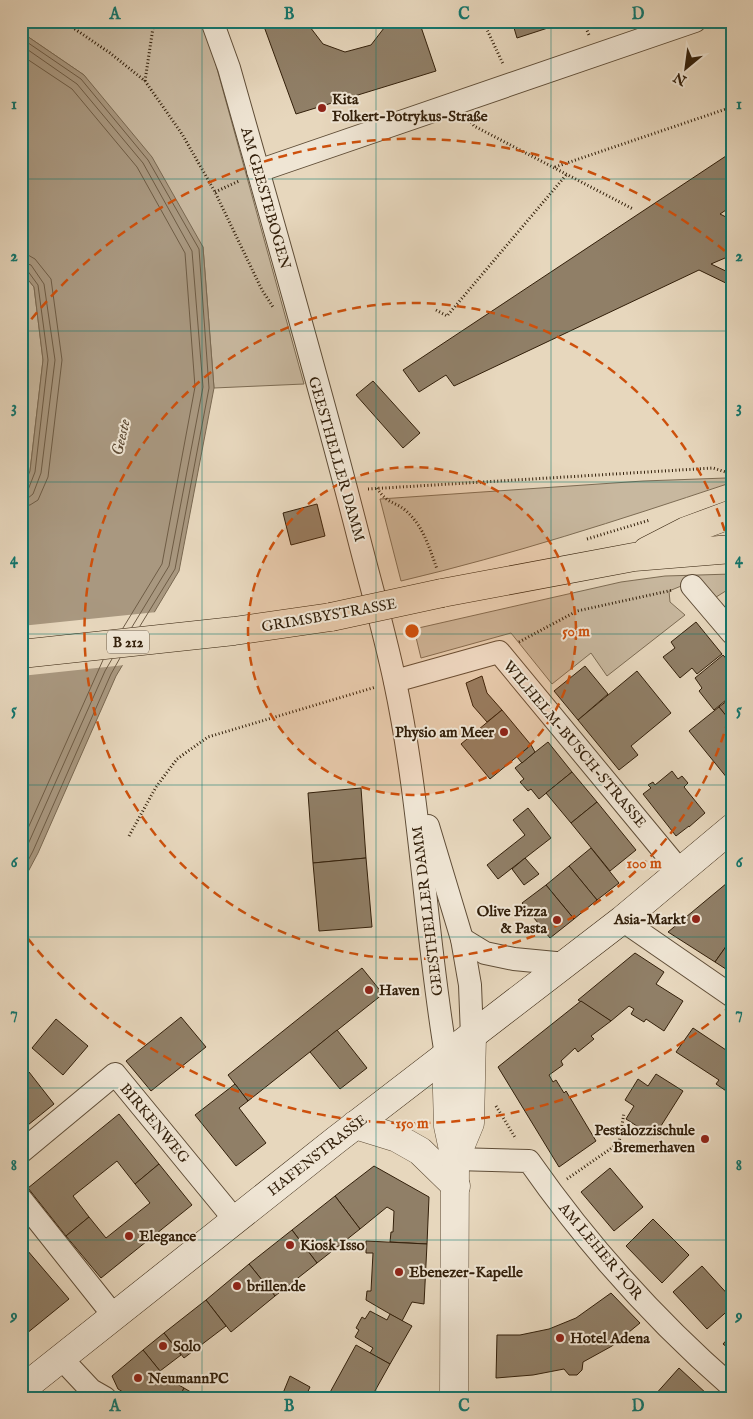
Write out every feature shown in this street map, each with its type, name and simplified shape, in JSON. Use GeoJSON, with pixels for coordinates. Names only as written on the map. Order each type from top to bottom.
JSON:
{"type":"FeatureCollection","features":[{"type":"Feature","properties":{"kind":"highway","name":"GRIMSBYSTRASSE"},"geometry":{"type":"LineString","coordinates":[[634,557],[686,531],[732,514]]}},
{"type":"Feature","properties":{"kind":"highway","name":"GRIMSBYSTRASSE"},"geometry":{"type":"LineString","coordinates":[[21,654],[234,631],[331,617],[440,582],[634,557],[732,549]]}},
{"type":"Feature","properties":{"kind":"main road","name":"HAFENSTRASSE"},"geometry":{"type":"LineString","coordinates":[[21,1390],[446,1054],[622,920],[732,828]]}},
{"type":"Feature","properties":{"kind":"main road"},"geometry":{"type":"LineString","coordinates":[[456,1172],[470,1123],[472,1036]]}},
{"type":"Feature","properties":{"kind":"main road"},"geometry":{"type":"LineString","coordinates":[[446,1054],[448,1126],[456,1172],[454,1398]]}},
{"type":"Feature","properties":{"kind":"main road"},"geometry":{"type":"LineString","coordinates":[[355,1126],[397,1138],[456,1172]]}},
{"type":"Feature","properties":{"kind":"street","name":"AM GEESTEBOGEN"},"geometry":{"type":"LineString","coordinates":[[212,21],[229,68],[315,375]]}},
{"type":"Feature","properties":{"kind":"street"},"geometry":{"type":"LineString","coordinates":[[258,171],[695,21]]}},
{"type":"Feature","properties":{"kind":"street","name":"GEESTHELLER DAMM"},"geometry":{"type":"LineString","coordinates":[[315,375],[347,491],[395,681],[410,767],[435,988],[446,1054]]}},
{"type":"Feature","properties":{"kind":"street"},"geometry":{"type":"LineString","coordinates":[[692,586],[732,633]]}},
{"type":"Feature","properties":{"kind":"street","name":"WILHELM-BUSCH-STRASSE"},"geometry":{"type":"LineString","coordinates":[[395,681],[499,652],[681,872]]}},
{"type":"Feature","properties":{"kind":"street","name":"GEESTHELLER DAMM"},"geometry":{"type":"LineString","coordinates":[[410,767],[462,939],[470,985],[472,1036]]}},
{"type":"Feature","properties":{"kind":"street"},"geometry":{"type":"LineString","coordinates":[[622,920],[732,996]]}},
{"type":"Feature","properties":{"kind":"street","name":"GEESTHELLER DAMM"},"geometry":{"type":"LineString","coordinates":[[462,939],[485,953],[514,959],[566,964]]}},
{"type":"Feature","properties":{"kind":"street","name":"BIRKENWEG"},"geometry":{"type":"LineString","coordinates":[[21,1152],[114,1074],[235,1220]]}},
{"type":"Feature","properties":{"kind":"street"},"geometry":{"type":"LineString","coordinates":[[456,1172],[530,1161]]}},
{"type":"Feature","properties":{"kind":"street","name":"AM LEHER TOR"},"geometry":{"type":"LineString","coordinates":[[530,1161],[550,1191],[624,1282],[701,1360],[732,1387]]}},
{"type":"Feature","properties":{"kind":"street"},"geometry":{"type":"LineString","coordinates":[[21,1200],[114,1316]]}},
{"type":"Feature","properties":{"kind":"street"},"geometry":{"type":"LineString","coordinates":[[61,1358],[91,1390],[104,1398]]}},
{"type":"Feature","properties":{"kind":"path"},"geometry":{"type":"LineString","coordinates":[[63,21],[110,52],[145,81],[182,134],[215,192],[262,290],[276,313]]}},
{"type":"Feature","properties":{"kind":"path"},"geometry":{"type":"LineString","coordinates":[[145,81],[154,21]]}},
{"type":"Feature","properties":{"kind":"path"},"geometry":{"type":"LineString","coordinates":[[483,21],[512,84]]}},
{"type":"Feature","properties":{"kind":"path"},"geometry":{"type":"LineString","coordinates":[[461,102],[474,126],[633,209]]}},
{"type":"Feature","properties":{"kind":"path"},"geometry":{"type":"LineString","coordinates":[[554,168],[732,107]]}},
{"type":"Feature","properties":{"kind":"path"},"geometry":{"type":"LineString","coordinates":[[436,310],[447,316],[567,174]]}},
{"type":"Feature","properties":{"kind":"path"},"geometry":{"type":"LineString","coordinates":[[347,491],[713,468],[732,474]]}},
{"type":"Feature","properties":{"kind":"path"},"geometry":{"type":"LineString","coordinates":[[377,488],[382,496],[392,504],[403,508],[414,519],[426,537],[440,582]]}},
{"type":"Feature","properties":{"kind":"path"},"geometry":{"type":"LineString","coordinates":[[584,540],[656,518]]}},
{"type":"Feature","properties":{"kind":"path"},"geometry":{"type":"LineString","coordinates":[[499,652],[577,611],[692,586]]}},
{"type":"Feature","properties":{"kind":"path"},"geometry":{"type":"LineString","coordinates":[[129,836],[156,787],[177,759],[208,737],[395,681]]}},
{"type":"Feature","properties":{"kind":"path"},"geometry":{"type":"LineString","coordinates":[[495,1104],[530,1161]]}},
{"type":"Feature","properties":{"kind":"path"},"geometry":{"type":"LineString","coordinates":[[550,1191],[619,1143],[624,1113]]}},
{"type":"Feature","properties":{"kind":"shaded area"},"geometry":{"type":"Polygon","coordinates":[[[21,21],[201,21],[211,47],[304,384],[214,388],[203,247],[84,75],[21,32],[21,21]]]}},
{"type":"Feature","properties":{"kind":"shaded area"},"geometry":{"type":"Polygon","coordinates":[[[21,271],[34,287],[43,360],[30,471],[21,493],[21,271]]]}},
{"type":"Feature","properties":{"kind":"shaded area"},"geometry":{"type":"Polygon","coordinates":[[[726,478],[727,484],[605,524],[483,560],[401,581],[380,499],[643,481],[726,478]]]}},
{"type":"Feature","properties":{"kind":"shaded area"},"geometry":{"type":"Polygon","coordinates":[[[732,574],[732,587],[713,599],[691,582],[669,591],[670,602],[685,615],[607,676],[591,653],[552,684],[511,633],[421,658],[414,629],[621,582],[665,576],[732,574]]]}},
{"type":"Feature","properties":{"kind":"water","name":"Geeste"},"geometry":{"type":"Polygon","coordinates":[[[21,32],[84,75],[152,157],[203,247],[214,388],[179,571],[116,676],[38,853],[21,885],[21,493],[30,471],[43,360],[34,287],[21,271],[21,32]]]}},
{"type":"Feature","properties":{"kind":"pier"},"geometry":{"type":"Polygon","coordinates":[[[157,612],[125,665],[21,676],[21,626],[157,612]]]}},
{"type":"Feature","properties":{"kind":"building"},"geometry":{"type":"Polygon","coordinates":[[[262,21],[311,21],[310,27],[323,44],[345,52],[371,45],[384,28],[405,21],[419,21],[436,71],[296,114],[262,21]]]}},
{"type":"Feature","properties":{"kind":"building"},"geometry":{"type":"Polygon","coordinates":[[[512,21],[556,21],[557,25],[517,38],[512,21]]]}},
{"type":"Feature","properties":{"kind":"building"},"geometry":{"type":"Polygon","coordinates":[[[732,152],[732,206],[720,214],[732,220],[732,255],[711,264],[732,274],[732,286],[699,270],[454,386],[446,375],[419,392],[403,370],[732,152]]]}},
{"type":"Feature","properties":{"kind":"building"},"geometry":{"type":"Polygon","coordinates":[[[373,381],[420,433],[403,448],[356,395],[373,381]]]}},
{"type":"Feature","properties":{"kind":"building"},"geometry":{"type":"Polygon","coordinates":[[[317,504],[325,536],[291,545],[283,513],[317,504]]]}},
{"type":"Feature","properties":{"kind":"building"},"geometry":{"type":"Polygon","coordinates":[[[696,622],[722,654],[697,674],[692,668],[680,678],[663,657],[675,648],[671,642],[696,622]]]}},
{"type":"Feature","properties":{"kind":"building"},"geometry":{"type":"Polygon","coordinates":[[[723,655],[732,665],[732,695],[714,710],[699,691],[702,688],[695,678],[723,655]]]}},
{"type":"Feature","properties":{"kind":"building"},"geometry":{"type":"Polygon","coordinates":[[[585,666],[608,694],[578,720],[554,691],[585,666]]]}},
{"type":"Feature","properties":{"kind":"building"},"geometry":{"type":"Polygon","coordinates":[[[637,671],[671,713],[631,746],[638,755],[619,770],[578,720],[637,671]]]}},
{"type":"Feature","properties":{"kind":"building"},"geometry":{"type":"Polygon","coordinates":[[[482,676],[487,693],[502,710],[487,722],[473,706],[466,683],[482,676]]]}},
{"type":"Feature","properties":{"kind":"building"},"geometry":{"type":"Polygon","coordinates":[[[732,697],[732,723],[719,707],[732,697]]]}},
{"type":"Feature","properties":{"kind":"building"},"geometry":{"type":"Polygon","coordinates":[[[719,707],[732,723],[732,784],[689,731],[719,707]]]}},
{"type":"Feature","properties":{"kind":"building"},"geometry":{"type":"Polygon","coordinates":[[[502,710],[531,745],[490,779],[461,744],[502,710]]]}},
{"type":"Feature","properties":{"kind":"building"},"geometry":{"type":"Polygon","coordinates":[[[548,742],[572,772],[539,799],[531,789],[528,791],[520,782],[524,779],[515,768],[548,742]]]}},
{"type":"Feature","properties":{"kind":"building"},"geometry":{"type":"Polygon","coordinates":[[[531,745],[535,752],[522,763],[517,757],[531,745]]]}},
{"type":"Feature","properties":{"kind":"building"},"geometry":{"type":"Polygon","coordinates":[[[672,771],[678,779],[682,776],[688,783],[684,787],[705,813],[676,836],[643,794],[651,788],[648,785],[653,782],[655,785],[672,771]]]}},
{"type":"Feature","properties":{"kind":"building"},"geometry":{"type":"Polygon","coordinates":[[[572,772],[597,802],[571,823],[546,793],[572,772]]]}},
{"type":"Feature","properties":{"kind":"building"},"geometry":{"type":"Polygon","coordinates":[[[361,788],[366,858],[313,863],[308,793],[361,788]]]}},
{"type":"Feature","properties":{"kind":"building"},"geometry":{"type":"Polygon","coordinates":[[[597,802],[636,850],[610,871],[571,823],[597,802]]]}},
{"type":"Feature","properties":{"kind":"building"},"geometry":{"type":"Polygon","coordinates":[[[528,808],[551,838],[498,879],[487,865],[525,835],[513,820],[528,808]]]}},
{"type":"Feature","properties":{"kind":"building"},"geometry":{"type":"Polygon","coordinates":[[[591,848],[619,883],[597,900],[569,866],[591,848]]]}},
{"type":"Feature","properties":{"kind":"building"},"geometry":{"type":"Polygon","coordinates":[[[366,858],[372,927],[319,931],[313,863],[366,858]]]}},
{"type":"Feature","properties":{"kind":"building"},"geometry":{"type":"Polygon","coordinates":[[[525,858],[539,874],[524,885],[512,869],[525,858]]]}},
{"type":"Feature","properties":{"kind":"building"},"geometry":{"type":"Polygon","coordinates":[[[569,866],[597,900],[574,919],[546,885],[569,866]]]}},
{"type":"Feature","properties":{"kind":"building"},"geometry":{"type":"Polygon","coordinates":[[[727,883],[732,886],[732,938],[715,962],[668,932],[727,883]]]}},
{"type":"Feature","properties":{"kind":"building"},"geometry":{"type":"Polygon","coordinates":[[[546,885],[574,919],[550,938],[522,903],[546,885]]]}},
{"type":"Feature","properties":{"kind":"building"},"geometry":{"type":"Polygon","coordinates":[[[732,938],[732,973],[715,962],[732,938]]]}},
{"type":"Feature","properties":{"kind":"building"},"geometry":{"type":"Polygon","coordinates":[[[635,953],[664,972],[656,984],[683,1001],[664,1031],[646,1019],[644,1022],[631,1014],[634,1009],[629,1006],[611,1021],[578,1000],[635,953]]]}},
{"type":"Feature","properties":{"kind":"building"},"geometry":{"type":"Polygon","coordinates":[[[362,968],[383,994],[248,1101],[228,1075],[362,968]]]}},
{"type":"Feature","properties":{"kind":"building"},"geometry":{"type":"Polygon","coordinates":[[[581,1001],[611,1021],[591,1036],[594,1039],[578,1052],[575,1048],[561,1061],[563,1065],[549,1075],[553,1082],[556,1080],[564,1093],[566,1091],[596,1141],[559,1167],[498,1067],[581,1001]]]}},
{"type":"Feature","properties":{"kind":"building"},"geometry":{"type":"Polygon","coordinates":[[[181,1017],[206,1047],[151,1091],[126,1061],[181,1017]]]}},
{"type":"Feature","properties":{"kind":"building"},"geometry":{"type":"Polygon","coordinates":[[[56,1019],[88,1046],[63,1075],[32,1048],[56,1019]]]}},
{"type":"Feature","properties":{"kind":"building"},"geometry":{"type":"Polygon","coordinates":[[[693,1028],[732,1054],[732,1095],[716,1084],[719,1080],[676,1052],[693,1028]]]}},
{"type":"Feature","properties":{"kind":"building"},"geometry":{"type":"Polygon","coordinates":[[[337,1030],[367,1068],[340,1089],[310,1052],[337,1030]]]}},
{"type":"Feature","properties":{"kind":"building"},"geometry":{"type":"Polygon","coordinates":[[[29,1072],[54,1104],[23,1129],[21,1126],[21,1078],[29,1072]]]}},
{"type":"Feature","properties":{"kind":"building"},"geometry":{"type":"Polygon","coordinates":[[[656,1074],[683,1091],[654,1137],[626,1119],[634,1106],[625,1100],[638,1079],[648,1086],[656,1074]]]}},
{"type":"Feature","properties":{"kind":"building"},"geometry":{"type":"Polygon","coordinates":[[[235,1084],[248,1101],[239,1108],[266,1143],[236,1166],[195,1115],[235,1084]]]}},
{"type":"Feature","properties":{"kind":"building"},"geometry":{"type":"Polygon","coordinates":[[[119,1114],[159,1164],[135,1184],[117,1161],[73,1196],[89,1217],[66,1236],[28,1188],[119,1114]]]}},
{"type":"Feature","properties":{"kind":"building"},"geometry":{"type":"Polygon","coordinates":[[[159,1164],[192,1205],[101,1278],[66,1236],[89,1217],[106,1238],[150,1203],[135,1184],[159,1164]]]}},
{"type":"Feature","properties":{"kind":"building"},"geometry":{"type":"Polygon","coordinates":[[[374,1166],[429,1197],[427,1244],[390,1242],[391,1232],[393,1232],[394,1211],[387,1207],[360,1229],[335,1196],[374,1166]]]}},
{"type":"Feature","properties":{"kind":"building"},"geometry":{"type":"Polygon","coordinates":[[[610,1168],[643,1207],[614,1231],[581,1192],[610,1168]]]}},
{"type":"Feature","properties":{"kind":"building"},"geometry":{"type":"Polygon","coordinates":[[[335,1196],[360,1229],[317,1263],[292,1230],[335,1196]]]}},
{"type":"Feature","properties":{"kind":"building"},"geometry":{"type":"Polygon","coordinates":[[[653,1219],[689,1255],[662,1283],[626,1246],[653,1219]]]}},
{"type":"Feature","properties":{"kind":"building"},"geometry":{"type":"Polygon","coordinates":[[[292,1230],[317,1263],[275,1296],[249,1264],[292,1230]]]}},
{"type":"Feature","properties":{"kind":"building","name":"Ebenezer-Kapelle"},"geometry":{"type":"Polygon","coordinates":[[[366,1241],[427,1244],[424,1304],[412,1302],[402,1321],[366,1300],[367,1291],[371,1291],[373,1253],[366,1253],[366,1241]]]}},
{"type":"Feature","properties":{"kind":"building"},"geometry":{"type":"Polygon","coordinates":[[[21,1243],[69,1299],[21,1338],[21,1243]]]}},
{"type":"Feature","properties":{"kind":"building"},"geometry":{"type":"Polygon","coordinates":[[[249,1264],[275,1296],[231,1332],[206,1300],[249,1264]]]}},
{"type":"Feature","properties":{"kind":"building"},"geometry":{"type":"Polygon","coordinates":[[[702,1266],[732,1299],[732,1307],[707,1329],[673,1292],[702,1266]]]}},
{"type":"Feature","properties":{"kind":"building","name":"Hotel Adena"},"geometry":{"type":"Polygon","coordinates":[[[611,1293],[640,1323],[612,1346],[583,1362],[582,1370],[577,1375],[569,1375],[564,1369],[533,1375],[496,1378],[497,1335],[520,1335],[549,1329],[576,1318],[611,1293]]]}},
{"type":"Feature","properties":{"kind":"building"},"geometry":{"type":"Polygon","coordinates":[[[206,1300],[226,1326],[184,1358],[164,1333],[206,1300]]]}},
{"type":"Feature","properties":{"kind":"building"},"geometry":{"type":"Polygon","coordinates":[[[370,1311],[387,1320],[390,1314],[412,1326],[390,1364],[370,1353],[373,1348],[355,1337],[359,1330],[356,1328],[362,1317],[365,1319],[370,1311]]]}},
{"type":"Feature","properties":{"kind":"building"},"geometry":{"type":"Polygon","coordinates":[[[164,1333],[181,1355],[160,1371],[143,1350],[164,1333]]]}},
{"type":"Feature","properties":{"kind":"building"},"geometry":{"type":"Polygon","coordinates":[[[732,1334],[732,1351],[723,1344],[732,1334]]]}},
{"type":"Feature","properties":{"kind":"building"},"geometry":{"type":"Polygon","coordinates":[[[356,1345],[390,1364],[371,1398],[331,1398],[328,1396],[356,1345]]]}},
{"type":"Feature","properties":{"kind":"building"},"geometry":{"type":"Polygon","coordinates":[[[143,1350],[160,1371],[158,1373],[184,1388],[179,1398],[133,1398],[118,1389],[112,1376],[143,1350]]]}},
{"type":"Feature","properties":{"kind":"building"},"geometry":{"type":"Polygon","coordinates":[[[679,1368],[708,1395],[706,1398],[656,1398],[654,1396],[679,1368]]]}},
{"type":"Feature","properties":{"kind":"building"},"geometry":{"type":"Polygon","coordinates":[[[290,1376],[310,1387],[305,1398],[281,1398],[290,1376]]]}},
{"type":"Feature","properties":{"kind":"building"},"geometry":{"type":"Polygon","coordinates":[[[184,1388],[201,1398],[179,1398],[184,1388]]]}},
{"type":"Feature","properties":{"kind":"building"},"geometry":{"type":"Polygon","coordinates":[[[203,1393],[212,1398],[201,1398],[203,1393]]]}},
{"type":"Feature","properties":{"kind":"place","name":"Kita Folkert-Potrykus-Straße"},"geometry":{"type":"Point","coordinates":[322,108]}},
{"type":"Feature","properties":{"kind":"place","name":"Physio am Meer"},"geometry":{"type":"Point","coordinates":[504,732]}},
{"type":"Feature","properties":{"kind":"place","name":"Asia-Markt"},"geometry":{"type":"Point","coordinates":[696,919]}},
{"type":"Feature","properties":{"kind":"place","name":"Olive Pizza & Pasta"},"geometry":{"type":"Point","coordinates":[557,920]}},
{"type":"Feature","properties":{"kind":"place","name":"Haven"},"geometry":{"type":"Point","coordinates":[369,990]}},
{"type":"Feature","properties":{"kind":"place","name":"Pestalozzischule Bremerhaven"},"geometry":{"type":"Point","coordinates":[705,1139]}},
{"type":"Feature","properties":{"kind":"place","name":"Elegance"},"geometry":{"type":"Point","coordinates":[129,1236]}},
{"type":"Feature","properties":{"kind":"place","name":"Kiosk Isso"},"geometry":{"type":"Point","coordinates":[290,1245]}},
{"type":"Feature","properties":{"kind":"place","name":"Ebenezer-Kapelle"},"geometry":{"type":"Point","coordinates":[399,1272]}},
{"type":"Feature","properties":{"kind":"place","name":"brillen.de"},"geometry":{"type":"Point","coordinates":[237,1286]}},
{"type":"Feature","properties":{"kind":"place","name":"Hotel Adena"},"geometry":{"type":"Point","coordinates":[560,1338]}},
{"type":"Feature","properties":{"kind":"place","name":"Solo"},"geometry":{"type":"Point","coordinates":[163,1346]}},
{"type":"Feature","properties":{"kind":"place","name":"NeumannPC"},"geometry":{"type":"Point","coordinates":[138,1378]}}]}
